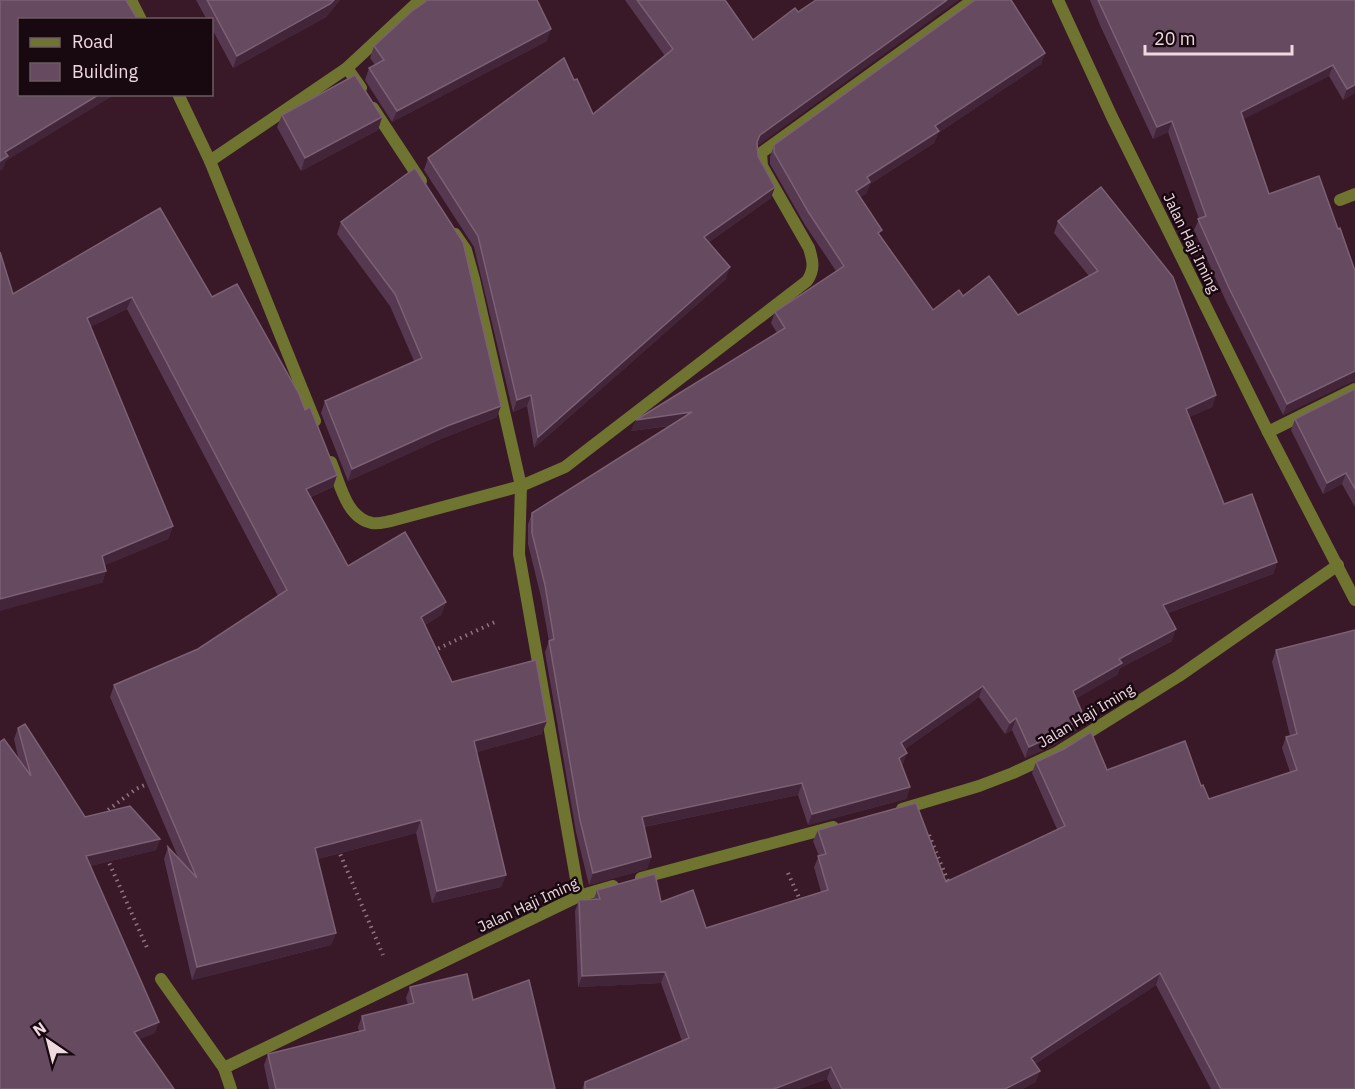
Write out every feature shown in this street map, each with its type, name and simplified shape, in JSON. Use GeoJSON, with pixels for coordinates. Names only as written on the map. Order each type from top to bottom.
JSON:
{"type":"FeatureCollection","features":[{"type":"Feature","properties":{"kind":"street"},"geometry":{"type":"LineString","coordinates":[[131,0],[140,18]]}},
{"type":"Feature","properties":{"kind":"street"},"geometry":{"type":"LineString","coordinates":[[210,161],[347,68],[420,0]]}},
{"type":"Feature","properties":{"kind":"street"},"geometry":{"type":"LineString","coordinates":[[328,453],[350,508],[361,519],[374,524],[521,486],[565,467],[807,281],[813,272],[813,261],[762,166],[761,153],[973,0]]}},
{"type":"Feature","properties":{"kind":"street","name":"Jalan Haji Iming"},"geometry":{"type":"LineString","coordinates":[[894,811],[951,795],[1013,773],[1056,753],[1179,676],[1338,565],[1268,432],[1112,117],[1058,0]]}},
{"type":"Feature","properties":{"kind":"street"},"geometry":{"type":"LineString","coordinates":[[347,68],[428,192]]}},
{"type":"Feature","properties":{"kind":"street"},"geometry":{"type":"LineString","coordinates":[[179,96],[210,161],[319,432]]}},
{"type":"Feature","properties":{"kind":"street"},"geometry":{"type":"LineString","coordinates":[[1340,200],[1355,194]]}},
{"type":"Feature","properties":{"kind":"street"},"geometry":{"type":"LineString","coordinates":[[447,221],[466,250],[521,486],[519,554],[579,896]]}},
{"type":"Feature","properties":{"kind":"street"},"geometry":{"type":"LineString","coordinates":[[1268,432],[1355,389]]}},
{"type":"Feature","properties":{"kind":"street"},"geometry":{"type":"LineString","coordinates":[[1338,565],[1355,600]]}},
{"type":"Feature","properties":{"kind":"street","name":"Jalan Haji Iming"},"geometry":{"type":"LineString","coordinates":[[224,1068],[579,896],[840,825]]}},
{"type":"Feature","properties":{"kind":"street"},"geometry":{"type":"LineString","coordinates":[[161,979],[224,1068],[231,1089]]}},
{"type":"Feature","properties":{"kind":"path"},"geometry":{"type":"LineString","coordinates":[[424,655],[528,607]]}},
{"type":"Feature","properties":{"kind":"path"},"geometry":{"type":"LineString","coordinates":[[103,819],[108,810],[136,789],[156,780]]}},
{"type":"Feature","properties":{"kind":"path"},"geometry":{"type":"LineString","coordinates":[[916,805],[951,888]]}},
{"type":"Feature","properties":{"kind":"path"},"geometry":{"type":"LineString","coordinates":[[775,842],[803,906]]}},
{"type":"Feature","properties":{"kind":"path"},"geometry":{"type":"LineString","coordinates":[[337,845],[396,985]]}},
{"type":"Feature","properties":{"kind":"path"},"geometry":{"type":"LineString","coordinates":[[103,848],[161,979]]}},
{"type":"Feature","properties":{"kind":"building"},"geometry":{"type":"Polygon","coordinates":[[[0,0],[126,0],[137,18],[18,18],[18,96],[97,96],[5,152],[8,156],[0,161],[0,0]]]}},
{"type":"Feature","properties":{"kind":"building"},"geometry":{"type":"Polygon","coordinates":[[[207,0],[334,0],[237,56],[207,0]]]}},
{"type":"Feature","properties":{"kind":"building"},"geometry":{"type":"Polygon","coordinates":[[[428,0],[537,0],[551,29],[397,111],[369,68],[384,60],[374,46],[412,11],[428,0]]]}},
{"type":"Feature","properties":{"kind":"building"},"geometry":{"type":"Polygon","coordinates":[[[637,0],[725,0],[753,40],[795,8],[798,12],[816,0],[947,0],[760,135],[757,142],[758,156],[775,187],[704,237],[730,267],[538,437],[531,395],[517,400],[478,236],[428,158],[564,58],[574,80],[577,79],[593,114],[673,49],[637,0]]]}},
{"type":"Feature","properties":{"kind":"building"},"geometry":{"type":"Polygon","coordinates":[[[975,0],[1011,0],[1045,53],[935,126],[939,131],[867,177],[870,182],[856,191],[882,230],[878,233],[933,310],[959,290],[963,296],[989,276],[1018,315],[1098,271],[1058,221],[1101,187],[1173,277],[1216,395],[1186,409],[1224,504],[1252,494],[1277,562],[1163,605],[1176,629],[1119,659],[1122,663],[1073,691],[1084,717],[1029,747],[1016,718],[1010,723],[983,686],[901,743],[907,753],[899,758],[910,787],[812,814],[802,783],[642,817],[651,857],[593,873],[580,820],[549,641],[554,639],[545,585],[532,533],[532,513],[692,412],[636,420],[785,328],[775,312],[844,266],[809,213],[774,152],[774,145],[975,0]]]}},
{"type":"Feature","properties":{"kind":"building"},"geometry":{"type":"Polygon","coordinates":[[[1098,0],[1355,0],[1355,85],[1347,89],[1333,65],[1241,112],[1269,194],[1319,176],[1355,271],[1355,371],[1287,404],[1229,288],[1198,219],[1206,216],[1172,121],[1157,127],[1098,0]]]}},
{"type":"Feature","properties":{"kind":"building"},"geometry":{"type":"Polygon","coordinates":[[[355,75],[382,117],[305,158],[282,115],[355,75]]]}},
{"type":"Feature","properties":{"kind":"building"},"geometry":{"type":"Polygon","coordinates":[[[415,168],[463,242],[501,406],[447,426],[352,469],[325,401],[422,358],[395,294],[341,222],[415,168]]]}},
{"type":"Feature","properties":{"kind":"building"},"geometry":{"type":"Polygon","coordinates":[[[160,208],[212,297],[237,284],[299,394],[305,410],[310,407],[337,475],[306,489],[348,566],[405,532],[446,602],[421,617],[452,682],[536,660],[547,721],[474,741],[506,875],[437,891],[421,820],[315,848],[336,933],[197,967],[168,847],[197,878],[114,685],[198,649],[287,590],[132,297],[87,318],[173,526],[102,556],[106,571],[0,599],[0,252],[13,294],[160,208]]]}},
{"type":"Feature","properties":{"kind":"building"},"geometry":{"type":"Polygon","coordinates":[[[1355,389],[1355,489],[1346,473],[1327,483],[1295,419],[1355,389]]]}},
{"type":"Feature","properties":{"kind":"building"},"geometry":{"type":"Polygon","coordinates":[[[1355,630],[1355,1089],[1221,1089],[1160,973],[1031,1058],[1040,1071],[1005,1089],[842,1089],[831,1067],[774,1089],[585,1089],[585,1082],[689,1038],[665,972],[582,976],[579,900],[600,899],[597,890],[655,874],[661,902],[693,890],[706,928],[828,890],[818,856],[826,854],[818,830],[916,803],[946,882],[1065,826],[1036,762],[1064,749],[1091,732],[1107,770],[1185,741],[1201,786],[1203,785],[1209,799],[1297,770],[1286,737],[1297,734],[1276,650],[1355,630]]]}},
{"type":"Feature","properties":{"kind":"building"},"geometry":{"type":"Polygon","coordinates":[[[25,724],[85,817],[130,806],[160,839],[86,856],[159,1022],[134,1032],[174,1089],[0,1089],[0,742],[4,739],[31,776],[18,728],[25,724]]]}},
{"type":"Feature","properties":{"kind":"building"},"geometry":{"type":"Polygon","coordinates":[[[467,974],[473,1000],[529,980],[555,1089],[276,1089],[268,1054],[365,1030],[362,1016],[414,1003],[410,987],[467,974]]]}}]}
